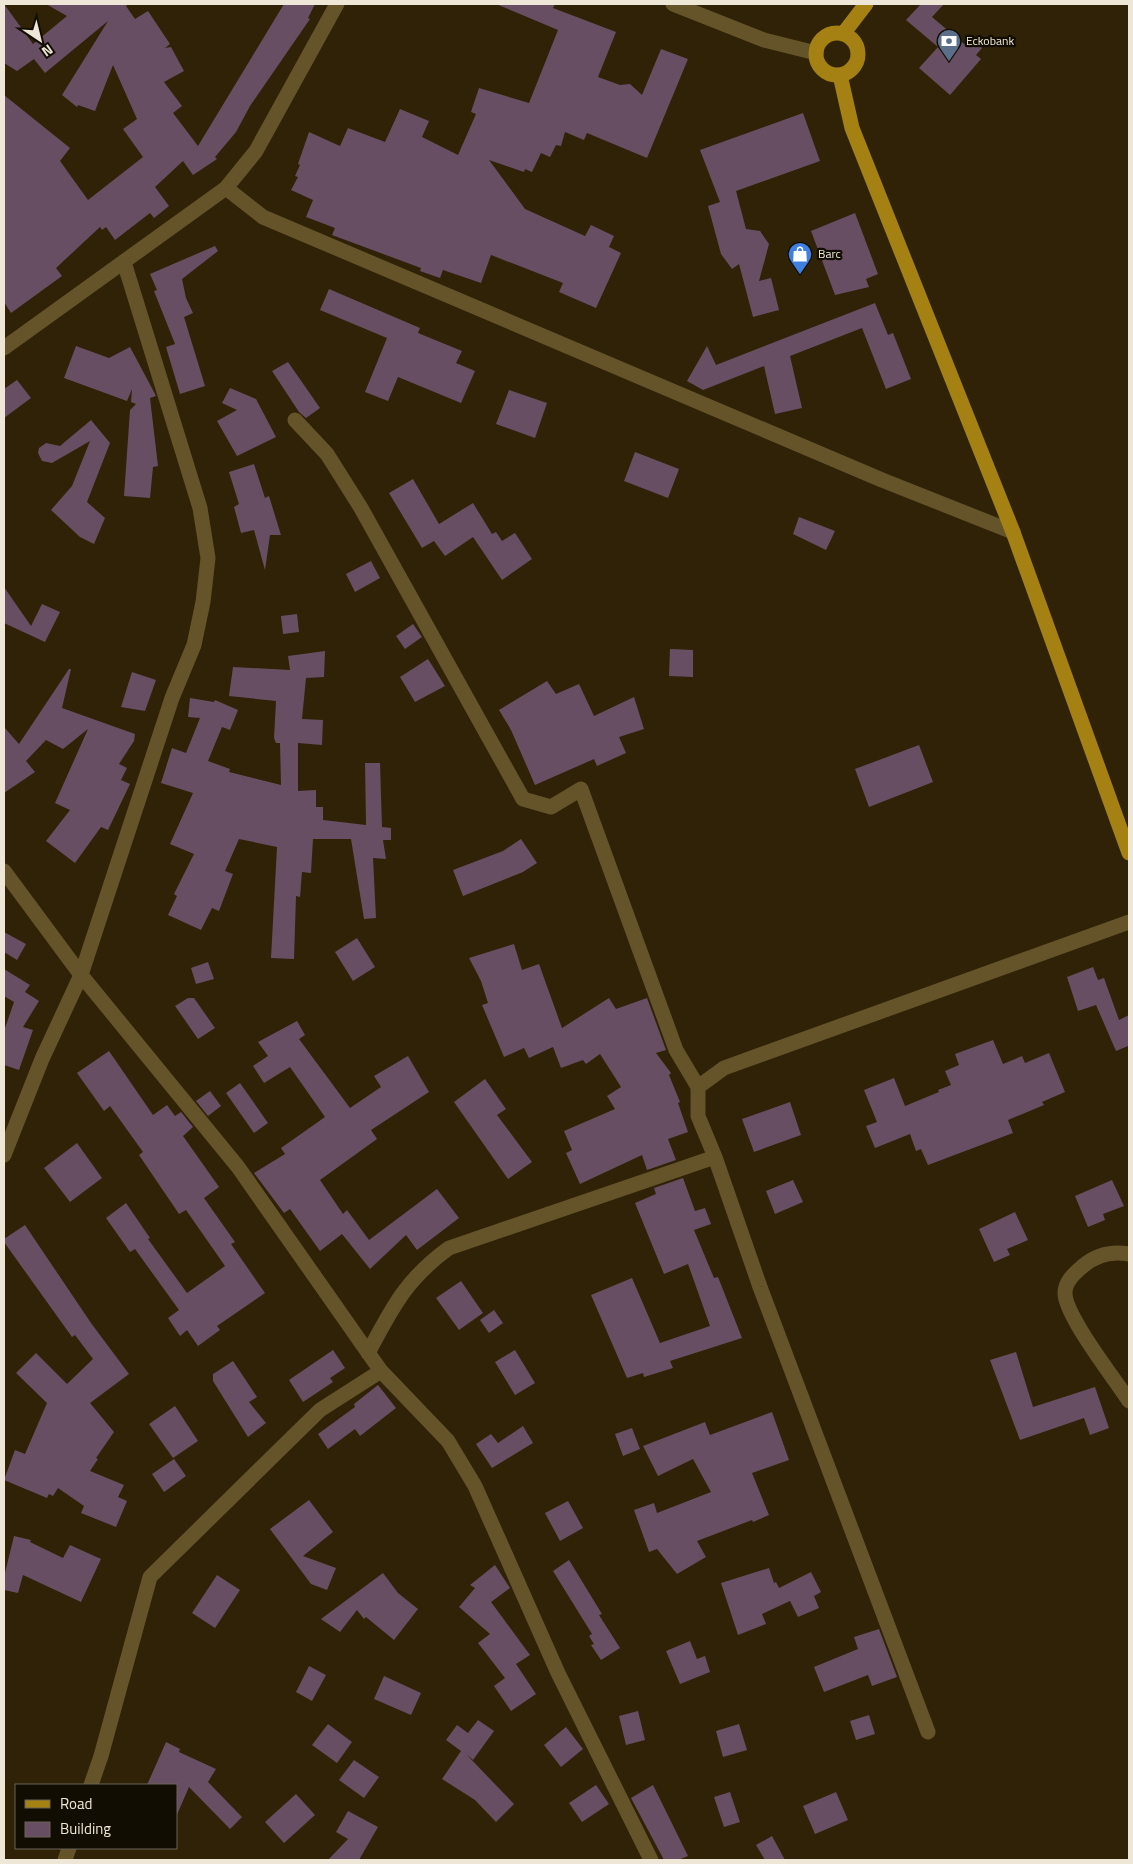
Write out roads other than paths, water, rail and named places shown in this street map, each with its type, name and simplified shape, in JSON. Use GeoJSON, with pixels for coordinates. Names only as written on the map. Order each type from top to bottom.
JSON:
{"type":"FeatureCollection","features":[{"type":"Feature","properties":{"kind":"main road"},"geometry":{"type":"LineString","coordinates":[[843,34],[866,4]]}},
{"type":"Feature","properties":{"kind":"main road"},"geometry":{"type":"LineString","coordinates":[[830,34],[843,34],[853,40],[859,55],[852,70],[840,75],[828,73],[822,68],[816,53],[823,38],[830,34]]}},
{"type":"Feature","properties":{"kind":"main road"},"geometry":{"type":"LineString","coordinates":[[840,75],[852,128],[1013,532],[1129,853]]}},
{"type":"Feature","properties":{"kind":"street"},"geometry":{"type":"LineString","coordinates":[[4,348],[226,188],[256,151],[338,4]]}},
{"type":"Feature","properties":{"kind":"street"},"geometry":{"type":"LineString","coordinates":[[673,4],[764,40],[816,53]]}},
{"type":"Feature","properties":{"kind":"street"},"geometry":{"type":"LineString","coordinates":[[226,188],[263,217],[882,480],[1013,532]]}},
{"type":"Feature","properties":{"kind":"street"},"geometry":{"type":"LineString","coordinates":[[4,1155],[42,1059],[81,975],[172,698],[194,644],[203,602],[208,558],[200,508],[124,262]]}},
{"type":"Feature","properties":{"kind":"street"},"geometry":{"type":"LineString","coordinates":[[295,420],[327,454],[361,508],[523,799],[550,807],[581,789],[676,1050],[698,1087],[698,1116],[715,1157],[763,1297],[928,1732]]}},
{"type":"Feature","properties":{"kind":"street"},"geometry":{"type":"LineString","coordinates":[[4,872],[81,975],[238,1167],[368,1354],[448,1441],[475,1486],[558,1673],[651,1860]]}},
{"type":"Feature","properties":{"kind":"street"},"geometry":{"type":"LineString","coordinates":[[698,1087],[724,1068],[1129,922]]}},
{"type":"Feature","properties":{"kind":"street"},"geometry":{"type":"LineString","coordinates":[[368,1354],[400,1294],[426,1264],[449,1248],[715,1157]]}},
{"type":"Feature","properties":{"kind":"street"},"geometry":{"type":"LineString","coordinates":[[1129,1254],[1115,1252],[1092,1259],[1071,1276],[1065,1293],[1072,1316],[1129,1401]]}},
{"type":"Feature","properties":{"kind":"street"},"geometry":{"type":"LineString","coordinates":[[91,1784],[102,1756],[150,1577],[320,1410],[382,1371]]}},
{"type":"Feature","properties":{"kind":"place","name":"Eckobank"},"geometry":{"type":"Point","coordinates":[949,62]}},
{"type":"Feature","properties":{"kind":"place","name":"Barc"},"geometry":{"type":"Point","coordinates":[800,275]}}]}
